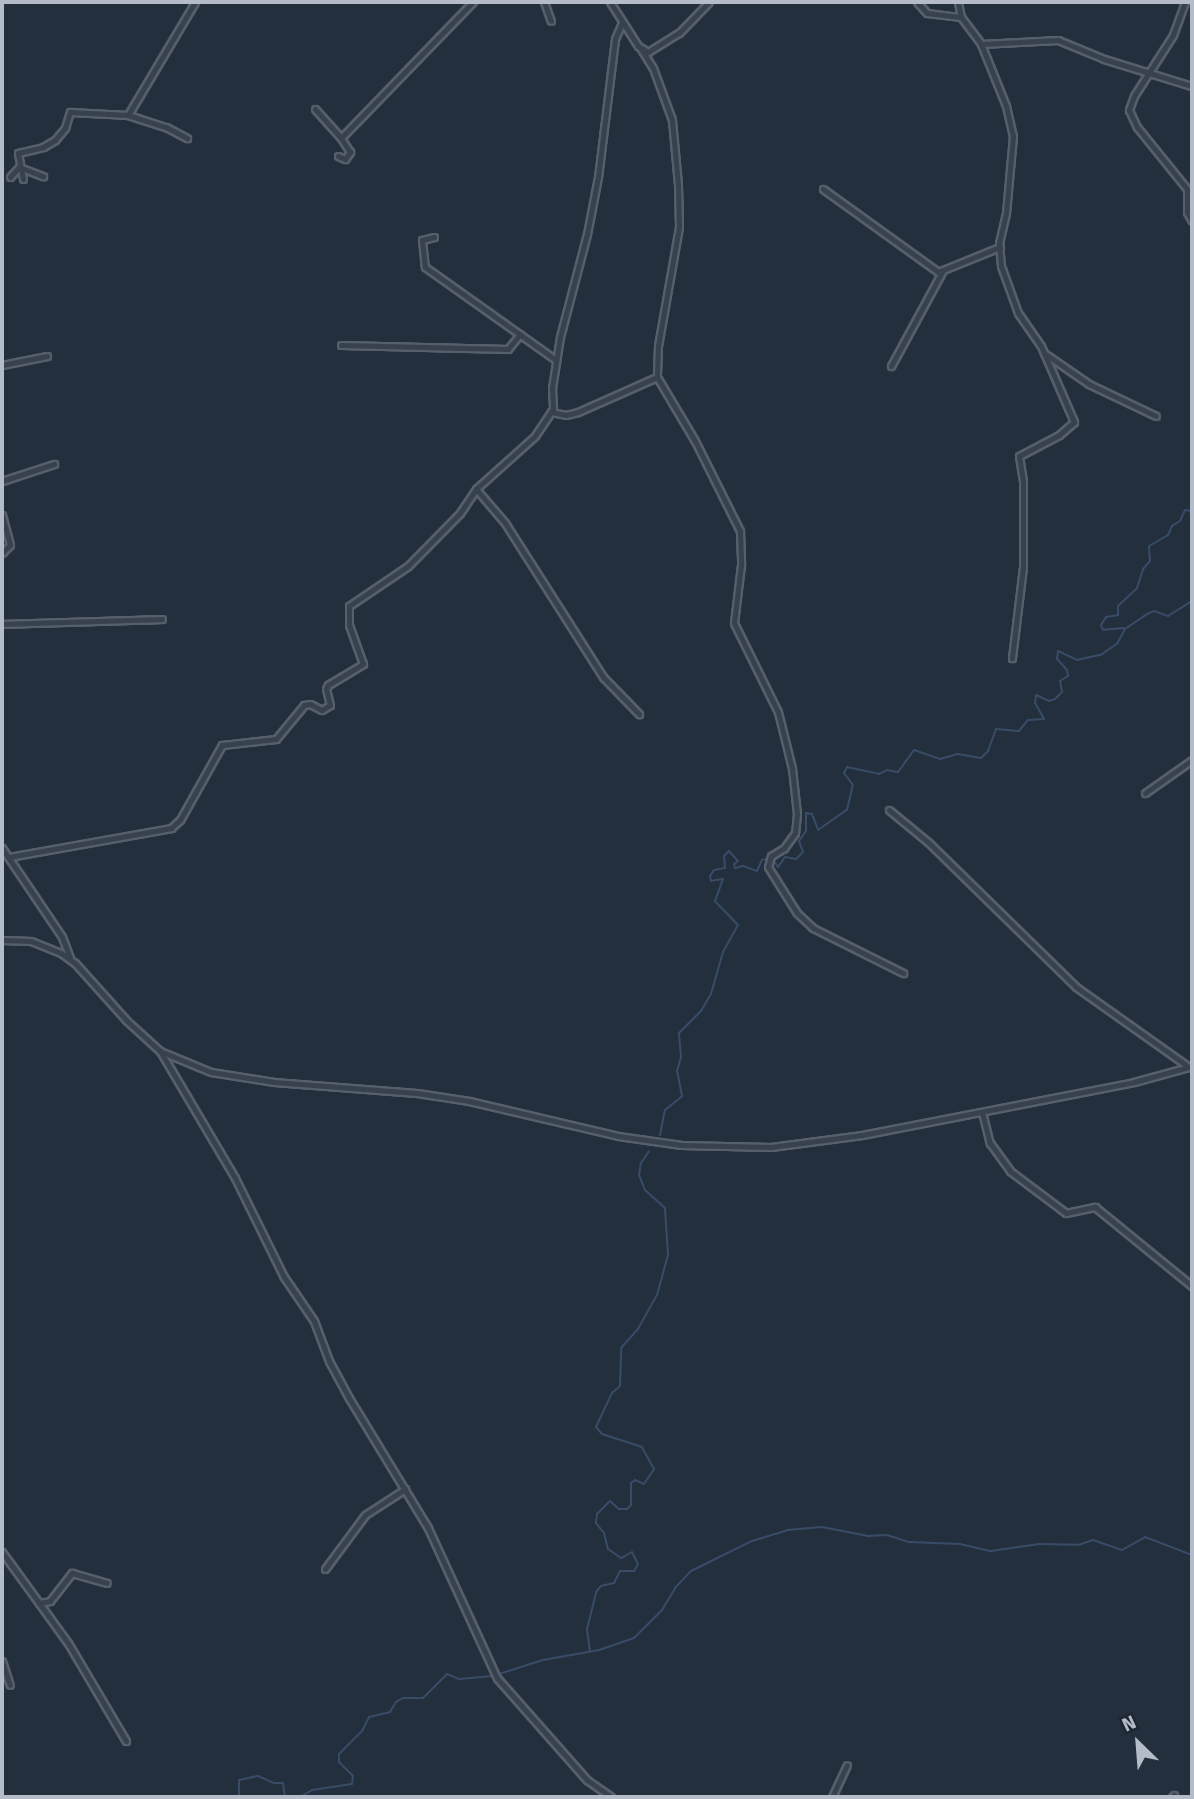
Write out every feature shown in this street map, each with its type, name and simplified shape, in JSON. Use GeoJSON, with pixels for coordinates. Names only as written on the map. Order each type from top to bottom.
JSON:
{"type":"FeatureCollection","features":[{"type":"Feature","properties":{"kind":"street"},"geometry":{"type":"LineString","coordinates":[[128,115],[195,2]]}},
{"type":"Feature","properties":{"kind":"street"},"geometry":{"type":"LineString","coordinates":[[341,138],[473,2]]}},
{"type":"Feature","properties":{"kind":"street"},"geometry":{"type":"LineString","coordinates":[[544,2],[551,21]]}},
{"type":"Feature","properties":{"kind":"street"},"geometry":{"type":"LineString","coordinates":[[610,2],[653,68],[672,120],[679,227],[658,346],[657,377],[695,442],[740,531],[741,565],[734,623],[755,661],[782,722],[795,793],[795,833],[784,848],[771,856],[770,872],[797,913],[813,928],[904,973]]}},
{"type":"Feature","properties":{"kind":"street"},"geometry":{"type":"LineString","coordinates":[[641,49],[648,52],[656,49],[679,33],[709,2]]}},
{"type":"Feature","properties":{"kind":"street"},"geometry":{"type":"LineString","coordinates":[[917,2],[927,13],[961,17]]}},
{"type":"Feature","properties":{"kind":"street"},"geometry":{"type":"LineString","coordinates":[[958,2],[961,17],[981,44],[1006,106],[1013,136],[1009,194],[1000,247],[1001,266],[1012,300],[1022,321],[1044,353],[1074,422],[1059,435],[1019,456],[1023,480],[1023,568],[1012,658]]}},
{"type":"Feature","properties":{"kind":"street"},"geometry":{"type":"LineString","coordinates":[[1185,2],[1173,35],[1133,96],[1130,115],[1187,189],[1187,212],[1192,221]]}},
{"type":"Feature","properties":{"kind":"street"},"geometry":{"type":"LineString","coordinates":[[9,857],[171,828],[180,820],[222,745],[276,740],[283,727],[304,705],[310,704],[322,710],[330,705],[326,689],[328,685],[363,664],[349,625],[349,606],[408,566],[460,513],[476,489],[535,436],[551,412],[556,360],[587,234],[598,177],[615,39],[622,23]]}},
{"type":"Feature","properties":{"kind":"street"},"geometry":{"type":"LineString","coordinates":[[981,44],[1058,40],[1104,59],[1192,86]]}},
{"type":"Feature","properties":{"kind":"street"},"geometry":{"type":"LineString","coordinates":[[315,110],[350,152],[345,159],[338,156]]}},
{"type":"Feature","properties":{"kind":"street"},"geometry":{"type":"LineString","coordinates":[[23,179],[18,153],[43,147],[55,140],[70,118],[70,112],[128,115],[166,127],[187,138]]}},
{"type":"Feature","properties":{"kind":"street"},"geometry":{"type":"LineString","coordinates":[[19,167],[43,176]]}},
{"type":"Feature","properties":{"kind":"street"},"geometry":{"type":"LineString","coordinates":[[10,177],[19,167]]}},
{"type":"Feature","properties":{"kind":"street"},"geometry":{"type":"LineString","coordinates":[[823,189],[922,262],[942,272]]}},
{"type":"Feature","properties":{"kind":"street"},"geometry":{"type":"LineString","coordinates":[[434,237],[422,240],[425,267],[556,360]]}},
{"type":"Feature","properties":{"kind":"street"},"geometry":{"type":"LineString","coordinates":[[891,366],[942,272],[1000,247]]}},
{"type":"Feature","properties":{"kind":"street"},"geometry":{"type":"LineString","coordinates":[[341,345],[508,349],[520,334]]}},
{"type":"Feature","properties":{"kind":"street"},"geometry":{"type":"LineString","coordinates":[[1044,353],[1089,384],[1156,416]]}},
{"type":"Feature","properties":{"kind":"street"},"geometry":{"type":"LineString","coordinates":[[2,365],[47,356]]}},
{"type":"Feature","properties":{"kind":"street"},"geometry":{"type":"LineString","coordinates":[[551,412],[566,415],[578,412],[657,377]]}},
{"type":"Feature","properties":{"kind":"street"},"geometry":{"type":"LineString","coordinates":[[2,481],[54,464]]}},
{"type":"Feature","properties":{"kind":"street"},"geometry":{"type":"LineString","coordinates":[[476,489],[505,523],[603,677],[639,714]]}},
{"type":"Feature","properties":{"kind":"street"},"geometry":{"type":"LineString","coordinates":[[2,515],[10,547],[2,553]]}},
{"type":"Feature","properties":{"kind":"street"},"geometry":{"type":"LineString","coordinates":[[2,624],[162,619]]}},
{"type":"Feature","properties":{"kind":"street"},"geometry":{"type":"LineString","coordinates":[[1145,793],[1192,760]]}},
{"type":"Feature","properties":{"kind":"street"},"geometry":{"type":"LineString","coordinates":[[889,810],[928,842],[1076,987],[1191,1066]]}},
{"type":"Feature","properties":{"kind":"street"},"geometry":{"type":"LineString","coordinates":[[2,848],[62,937],[70,958],[127,1021],[160,1051],[235,1178],[284,1277],[314,1321],[340,1382],[428,1528],[494,1672],[587,1780],[611,1797]]}},
{"type":"Feature","properties":{"kind":"street"},"geometry":{"type":"LineString","coordinates":[[2,940],[38,943],[70,958]]}},
{"type":"Feature","properties":{"kind":"street"},"geometry":{"type":"LineString","coordinates":[[160,1051],[220,1075],[417,1093],[479,1103],[618,1136],[699,1147],[747,1149],[862,1135],[1153,1077],[1191,1066]]}},
{"type":"Feature","properties":{"kind":"street"},"geometry":{"type":"LineString","coordinates":[[982,1112],[988,1138],[1010,1171],[1066,1213],[1095,1207],[1192,1286]]}},
{"type":"Feature","properties":{"kind":"street"},"geometry":{"type":"LineString","coordinates":[[325,1569],[365,1515],[405,1489]]}},
{"type":"Feature","properties":{"kind":"street"},"geometry":{"type":"LineString","coordinates":[[2,1552],[68,1643],[126,1741]]}},
{"type":"Feature","properties":{"kind":"street"},"geometry":{"type":"LineString","coordinates":[[39,1603],[50,1601],[72,1573],[107,1583]]}},
{"type":"Feature","properties":{"kind":"street"},"geometry":{"type":"LineString","coordinates":[[2,1661],[10,1685]]}},
{"type":"Feature","properties":{"kind":"street"},"geometry":{"type":"LineString","coordinates":[[832,1797],[847,1765]]}},
{"type":"Feature","properties":{"kind":"waterway"},"geometry":{"type":"LineString","coordinates":[[1124,628],[1103,630],[1101,625],[1106,617],[1118,615],[1118,606],[1137,588],[1143,569],[1150,561],[1149,546],[1168,535],[1185,510],[1192,511]]}},
{"type":"Feature","properties":{"kind":"waterway"},"geometry":{"type":"LineString","coordinates":[[773,860],[778,867],[785,857],[796,859],[803,852],[799,841],[806,831],[806,813],[812,814],[818,830],[847,810],[853,785],[844,773],[847,767],[879,774],[887,770],[898,772],[914,750],[940,759],[958,754],[981,758],[988,751],[996,729],[1019,731],[1028,720],[1044,719],[1035,703],[1036,695],[1049,701],[1055,699],[1062,692],[1060,681],[1068,676],[1067,670],[1057,659],[1058,651],[1077,660],[1102,654],[1117,644],[1125,629],[1147,614],[1154,611],[1168,616],[1192,601]]}},
{"type":"Feature","properties":{"kind":"waterway"},"geometry":{"type":"LineString","coordinates":[[660,1135],[665,1110],[682,1096],[677,1071],[681,1057],[679,1033],[701,1011],[711,994],[723,952],[738,925],[715,901],[723,879],[711,881],[710,876],[714,870],[725,868],[724,856],[729,851],[738,861],[734,864],[735,868],[743,866],[757,871],[762,860],[768,858]]}},
{"type":"Feature","properties":{"kind":"waterway"},"geometry":{"type":"LineString","coordinates":[[590,1651],[587,1629],[596,1592],[601,1586],[614,1583],[620,1571],[634,1571],[638,1564],[632,1552],[621,1558],[608,1549],[604,1533],[596,1523],[597,1514],[610,1501],[619,1509],[627,1509],[631,1505],[631,1483],[635,1480],[644,1484],[654,1469],[642,1447],[602,1434],[596,1427],[612,1393],[620,1386],[621,1348],[638,1329],[657,1295],[668,1255],[665,1208],[645,1190],[639,1175],[641,1163],[649,1151]]}},
{"type":"Feature","properties":{"kind":"waterway"},"geometry":{"type":"LineString","coordinates":[[499,1674],[543,1660],[599,1650],[634,1638],[662,1610],[675,1588],[691,1571],[752,1541],[787,1530],[822,1527],[868,1536],[887,1535],[909,1542],[960,1544],[991,1551],[1039,1544],[1078,1545],[1093,1540],[1122,1550],[1145,1537],[1192,1555]]}},
{"type":"Feature","properties":{"kind":"waterway"},"geometry":{"type":"LineString","coordinates":[[300,1797],[312,1790],[352,1784],[353,1776],[339,1762],[339,1754],[362,1731],[369,1717],[390,1712],[396,1702],[403,1698],[423,1698],[447,1674],[459,1679],[493,1676]]}},
{"type":"Feature","properties":{"kind":"waterway"},"geometry":{"type":"LineString","coordinates":[[239,1797],[239,1780],[258,1776],[274,1783],[283,1783],[285,1797]]}}]}
